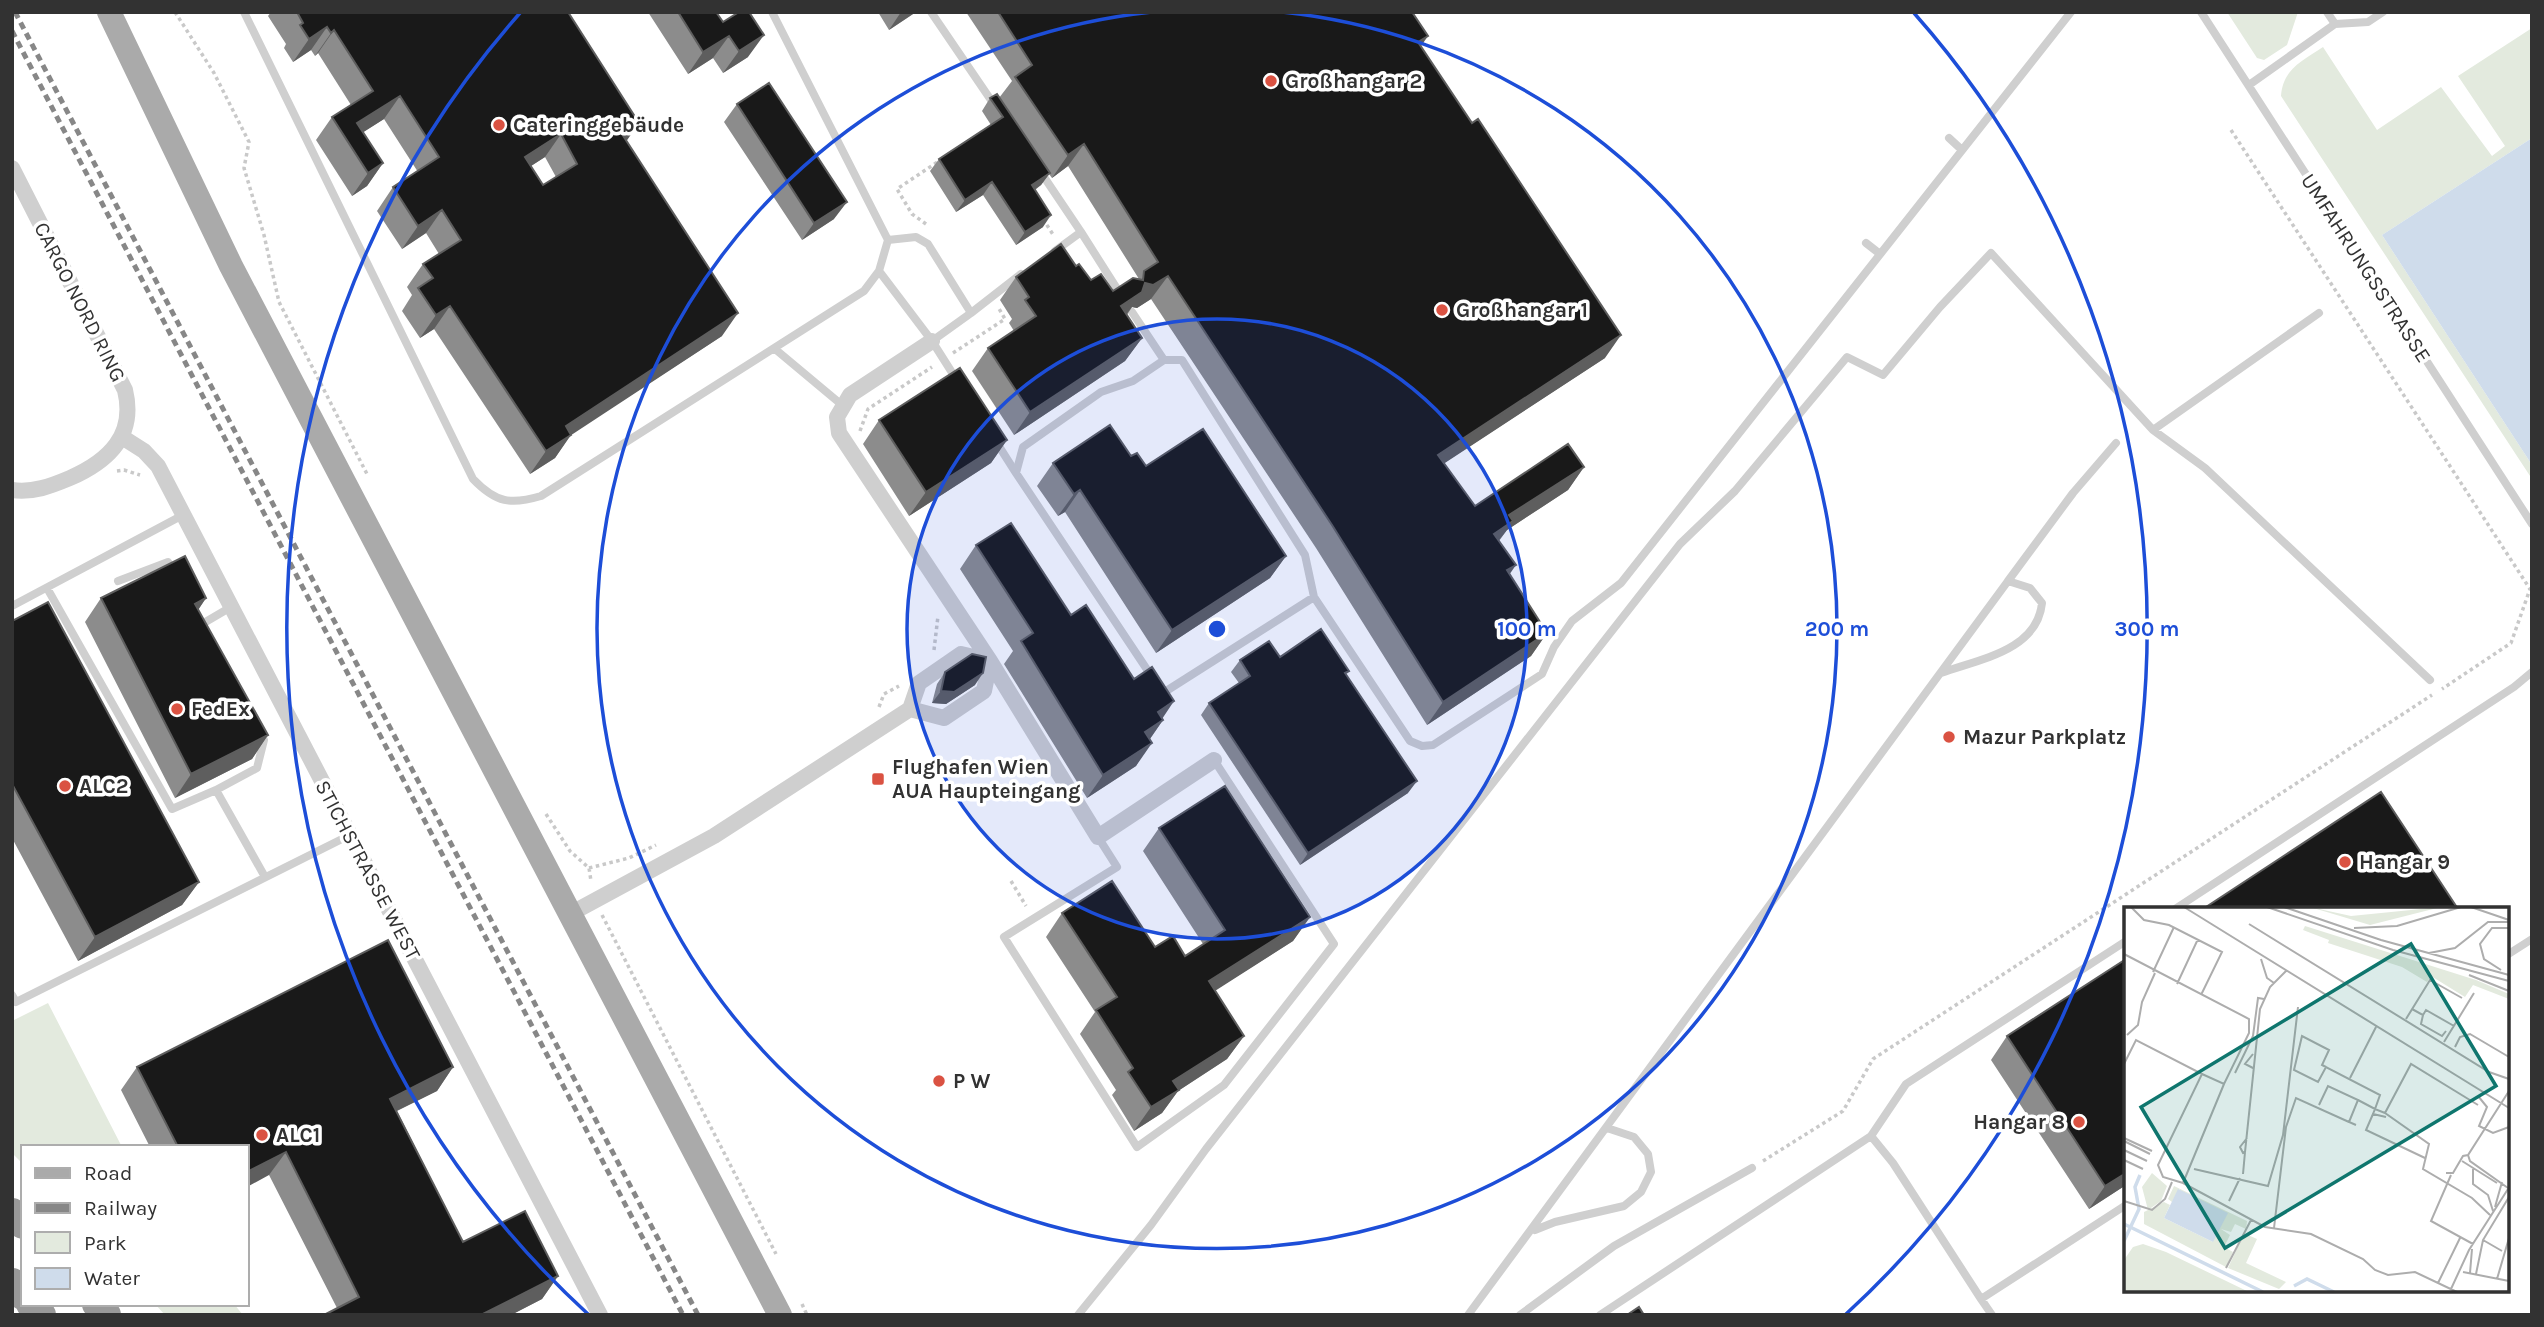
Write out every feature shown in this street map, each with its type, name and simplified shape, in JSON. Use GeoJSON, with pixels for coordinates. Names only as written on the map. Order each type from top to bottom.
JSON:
{"type":"FeatureCollection","features":[{"type":"Feature","properties":{"kind":"main road"},"geometry":{"type":"LineString","coordinates":[[109,12],[231,266],[780,1315]]}},
{"type":"Feature","properties":{"kind":"street","name":"CARGO NORD RING"},"geometry":{"type":"LineString","coordinates":[[12,168],[125,390],[129,406],[122,437]]}},
{"type":"Feature","properties":{"kind":"street"},"geometry":{"type":"LineString","coordinates":[[932,341],[850,395],[837,417],[839,433],[990,661],[1098,837],[1214,760]]}},
{"type":"Feature","properties":{"kind":"street"},"geometry":{"type":"LineString","coordinates":[[12,490],[48,488],[88,470],[106,458],[122,437]]}},
{"type":"Feature","properties":{"kind":"street","name":"STICHSTRASSE WEST"},"geometry":{"type":"LineString","coordinates":[[122,437],[144,451],[158,466],[600,1315]]}},
{"type":"Feature","properties":{"kind":"street"},"geometry":{"type":"LineString","coordinates":[[570,914],[713,836],[910,709],[919,683],[961,654],[990,661]]}},
{"type":"Feature","properties":{"kind":"street"},"geometry":{"type":"LineString","coordinates":[[910,709],[944,718],[984,691],[990,661]]}},
{"type":"Feature","properties":{"kind":"lane"},"geometry":{"type":"LineString","coordinates":[[244,12],[473,479],[498,499],[517,503],[541,496],[775,349],[864,291],[879,271],[888,240],[772,12]]}},
{"type":"Feature","properties":{"kind":"lane"},"geometry":{"type":"LineString","coordinates":[[931,12],[1002,116]]}},
{"type":"Feature","properties":{"kind":"lane"},"geometry":{"type":"LineString","coordinates":[[1016,473],[1023,447],[1101,392],[1133,380],[1164,360],[1182,360],[1305,555],[1314,597],[1410,741],[1422,746],[1433,745],[1542,674],[1572,621],[1622,583],[2071,12]]}},
{"type":"Feature","properties":{"kind":"lane","name":"UMFAHRUNGSSTRASSE"},"geometry":{"type":"LineString","coordinates":[[2201,12],[2532,524]]}},
{"type":"Feature","properties":{"kind":"lane"},"geometry":{"type":"LineString","coordinates":[[2327,12],[2335,24]]}},
{"type":"Feature","properties":{"kind":"lane"},"geometry":{"type":"LineString","coordinates":[[2249,85],[2335,24],[2368,22],[2384,12]]}},
{"type":"Feature","properties":{"kind":"lane"},"geometry":{"type":"LineString","coordinates":[[1949,138],[1962,150]]}},
{"type":"Feature","properties":{"kind":"lane"},"geometry":{"type":"LineString","coordinates":[[1031,159],[1123,298]]}},
{"type":"Feature","properties":{"kind":"lane"},"geometry":{"type":"LineString","coordinates":[[1051,254],[1081,232]]}},
{"type":"Feature","properties":{"kind":"lane"},"geometry":{"type":"LineString","coordinates":[[888,240],[916,237],[928,244],[971,313]]}},
{"type":"Feature","properties":{"kind":"lane"},"geometry":{"type":"LineString","coordinates":[[1866,243],[1880,254]]}},
{"type":"Feature","properties":{"kind":"lane"},"geometry":{"type":"LineString","coordinates":[[1078,1315],[1152,1225],[1214,1139],[1680,544],[1735,491],[1847,357],[1883,375],[1940,307],[1991,253],[2153,430],[2205,468],[2430,680]]}},
{"type":"Feature","properties":{"kind":"lane"},"geometry":{"type":"LineString","coordinates":[[932,341],[1029,269]]}},
{"type":"Feature","properties":{"kind":"lane"},"geometry":{"type":"LineString","coordinates":[[879,271],[932,341],[965,394]]}},
{"type":"Feature","properties":{"kind":"lane"},"geometry":{"type":"LineString","coordinates":[[1132,312],[1164,360]]}},
{"type":"Feature","properties":{"kind":"lane"},"geometry":{"type":"LineString","coordinates":[[2153,430],[2319,313]]}},
{"type":"Feature","properties":{"kind":"lane"},"geometry":{"type":"LineString","coordinates":[[775,349],[842,405]]}},
{"type":"Feature","properties":{"kind":"lane"},"geometry":{"type":"LineString","coordinates":[[987,428],[1163,693],[1314,597]]}},
{"type":"Feature","properties":{"kind":"lane"},"geometry":{"type":"LineString","coordinates":[[1468,1315],[2073,493],[2116,443]]}},
{"type":"Feature","properties":{"kind":"lane"},"geometry":{"type":"LineString","coordinates":[[12,606],[183,515]]}},
{"type":"Feature","properties":{"kind":"lane"},"geometry":{"type":"LineString","coordinates":[[118,581],[168,562],[178,580]]}},
{"type":"Feature","properties":{"kind":"lane"},"geometry":{"type":"LineString","coordinates":[[1941,673],[2006,649],[2026,638],[2035,628],[2042,603],[2030,588],[2008,581]]}},
{"type":"Feature","properties":{"kind":"lane"},"geometry":{"type":"LineString","coordinates":[[47,588],[172,809],[257,768],[264,740],[258,729]]}},
{"type":"Feature","properties":{"kind":"lane"},"geometry":{"type":"LineString","coordinates":[[202,624],[231,607]]}},
{"type":"Feature","properties":{"kind":"lane"},"geometry":{"type":"LineString","coordinates":[[195,612],[208,636]]}},
{"type":"Feature","properties":{"kind":"lane"},"geometry":{"type":"LineString","coordinates":[[2178,907],[2514,687],[2532,672]]}},
{"type":"Feature","properties":{"kind":"lane"},"geometry":{"type":"LineString","coordinates":[[1098,837],[1117,867],[1004,937],[1137,1147],[1224,1085],[1334,944],[1214,760]]}},
{"type":"Feature","properties":{"kind":"lane"},"geometry":{"type":"LineString","coordinates":[[216,790],[265,877]]}},
{"type":"Feature","properties":{"kind":"lane"},"geometry":{"type":"LineString","coordinates":[[12,995],[16,1002],[350,835]]}},
{"type":"Feature","properties":{"kind":"lane"},"geometry":{"type":"LineString","coordinates":[[2509,954],[2532,939]]}},
{"type":"Feature","properties":{"kind":"lane"},"geometry":{"type":"LineString","coordinates":[[1600,1315],[1871,1136],[1906,1084],[2124,942]]}},
{"type":"Feature","properties":{"kind":"lane"},"geometry":{"type":"LineString","coordinates":[[1532,1231],[1555,1222],[1624,1206],[1641,1192],[1651,1172],[1648,1154],[1634,1137],[1607,1129]]}},
{"type":"Feature","properties":{"kind":"lane"},"geometry":{"type":"LineString","coordinates":[[1871,1136],[1893,1163],[1992,1315]]}},
{"type":"Feature","properties":{"kind":"lane"},"geometry":{"type":"LineString","coordinates":[[1520,1315],[1614,1246],[1752,1168]]}},
{"type":"Feature","properties":{"kind":"lane"},"geometry":{"type":"LineString","coordinates":[[1982,1299],[2124,1206]]}},
{"type":"Feature","properties":{"kind":"path"},"geometry":{"type":"LineString","coordinates":[[175,12],[214,73],[249,142],[244,168],[264,234],[279,302],[374,487]]}},
{"type":"Feature","properties":{"kind":"path"},"geometry":{"type":"LineString","coordinates":[[1752,1168],[1843,1111],[1873,1059],[2511,643],[2530,589],[2231,130]]}},
{"type":"Feature","properties":{"kind":"path"},"geometry":{"type":"LineString","coordinates":[[931,229],[912,214],[897,189],[941,160]]}},
{"type":"Feature","properties":{"kind":"path"},"geometry":{"type":"LineString","coordinates":[[1038,212],[1062,246]]}},
{"type":"Feature","properties":{"kind":"path"},"geometry":{"type":"LineString","coordinates":[[1011,880],[1034,919]]}},
{"type":"Feature","properties":{"kind":"green space"},"geometry":{"type":"Polygon","coordinates":[[[2227,12],[2298,12],[2287,45],[2264,60],[2257,58],[2227,12]]]}},
{"type":"Feature","properties":{"kind":"green space"},"geometry":{"type":"Polygon","coordinates":[[[2532,28],[2532,138],[2382,235],[2532,465],[2532,479],[2281,96],[2285,79],[2290,72],[2323,47],[2377,130],[2441,87],[2492,156],[2505,146],[2458,76],[2532,28]]]}},
{"type":"Feature","properties":{"kind":"green space"},"geometry":{"type":"Polygon","coordinates":[[[48,1003],[121,1145],[21,1145],[21,1162],[12,1153],[12,1021],[48,1003]]]}},
{"type":"Feature","properties":{"kind":"green space"},"geometry":{"type":"Polygon","coordinates":[[[157,1306],[236,1306],[243,1315],[165,1315],[157,1306]]]}},
{"type":"Feature","properties":{"kind":"water"},"geometry":{"type":"Polygon","coordinates":[[[2532,138],[2532,465],[2382,235],[2532,138]]]}},
{"type":"Feature","properties":{"kind":"building"},"geometry":{"type":"Polygon","coordinates":[[[297,12],[568,12],[639,123],[622,134],[738,313],[566,426],[571,435],[546,451],[450,306],[436,315],[418,288],[433,278],[423,264],[461,240],[442,210],[418,226],[393,187],[439,157],[400,96],[357,123],[383,163],[368,173],[332,117],[373,91],[334,30],[331,33],[327,27],[309,39],[300,25],[303,23],[297,12]],[[561,134],[525,157],[543,185],[577,164],[561,134]]]}},
{"type":"Feature","properties":{"kind":"building"},"geometry":{"type":"Polygon","coordinates":[[[678,12],[716,12],[723,22],[739,12],[749,12],[764,35],[739,51],[729,36],[703,52],[678,12]]]}},
{"type":"Feature","properties":{"kind":"building"},"geometry":{"type":"Polygon","coordinates":[[[998,12],[1412,12],[1428,36],[1418,42],[1472,123],[1478,119],[1621,335],[1438,455],[1475,506],[1568,444],[1584,467],[1509,515],[1513,521],[1494,534],[1516,565],[1507,570],[1547,633],[1443,702],[1332,525],[1168,276],[1153,285],[1145,283],[1142,292],[1121,306],[1142,338],[1030,412],[988,348],[1036,316],[1025,300],[1029,297],[1016,277],[1061,244],[1076,266],[1079,264],[1091,280],[1101,274],[1113,291],[1133,278],[1143,280],[1144,271],[1158,262],[1084,144],[1068,155],[1015,77],[1032,65],[998,12]]]}},
{"type":"Feature","properties":{"kind":"building"},"geometry":{"type":"Polygon","coordinates":[[[769,83],[847,202],[814,223],[737,104],[769,83]]]}},
{"type":"Feature","properties":{"kind":"building"},"geometry":{"type":"Polygon","coordinates":[[[997,94],[1050,173],[1032,185],[1051,215],[1025,232],[992,182],[965,200],[939,159],[1003,117],[990,98],[997,94]]]}},
{"type":"Feature","properties":{"kind":"building"},"geometry":{"type":"Polygon","coordinates":[[[960,368],[1007,440],[926,492],[879,420],[960,368]]]}},
{"type":"Feature","properties":{"kind":"building"},"geometry":{"type":"Polygon","coordinates":[[[1110,425],[1131,456],[1137,453],[1146,466],[1203,429],[1286,556],[1172,630],[1080,490],[1074,494],[1053,463],[1110,425]]]}},
{"type":"Feature","properties":{"kind":"building"},"geometry":{"type":"Polygon","coordinates":[[[1011,523],[1071,615],[1086,605],[1134,679],[1152,667],[1174,701],[1158,712],[1163,720],[1145,732],[1152,743],[1103,775],[1021,641],[1033,633],[976,545],[1011,523]]]}},
{"type":"Feature","properties":{"kind":"building","name":"FedEx"},"geometry":{"type":"Polygon","coordinates":[[[185,556],[206,598],[195,604],[268,735],[191,774],[101,598],[185,556]]]}},
{"type":"Feature","properties":{"kind":"building","name":"ALC2"},"geometry":{"type":"Polygon","coordinates":[[[48,602],[199,882],[95,937],[12,784],[12,621],[48,602]]]}},
{"type":"Feature","properties":{"kind":"building"},"geometry":{"type":"Polygon","coordinates":[[[1321,629],[1349,671],[1345,673],[1417,781],[1308,853],[1209,703],[1250,676],[1240,660],[1269,641],[1280,657],[1321,629]]]}},
{"type":"Feature","properties":{"kind":"building"},"geometry":{"type":"Polygon","coordinates":[[[972,654],[986,657],[983,673],[954,692],[941,691],[945,672],[972,654]]]}},
{"type":"Feature","properties":{"kind":"building"},"geometry":{"type":"Polygon","coordinates":[[[1225,786],[1310,917],[1209,981],[1244,1036],[1173,1081],[1179,1090],[1151,1107],[1128,1072],[1133,1068],[1096,1010],[1117,997],[1062,913],[1112,881],[1155,947],[1173,936],[1185,956],[1225,930],[1159,828],[1225,786]]]}},
{"type":"Feature","properties":{"kind":"building","name":"Hangar 9"},"geometry":{"type":"Polygon","coordinates":[[[2381,792],[2457,907],[2206,907],[2381,792]]]}},
{"type":"Feature","properties":{"kind":"building","name":"ALC1"},"geometry":{"type":"Polygon","coordinates":[[[388,940],[453,1067],[390,1099],[463,1242],[525,1211],[558,1276],[481,1315],[324,1315],[359,1297],[286,1152],[248,1171],[248,1145],[177,1145],[137,1067],[388,940]]]}},
{"type":"Feature","properties":{"kind":"building","name":"Hangar 8"},"geometry":{"type":"Polygon","coordinates":[[[2124,960],[2124,1174],[2105,1186],[2007,1036],[2124,960]]]}},
{"type":"Feature","properties":{"kind":"building"},"geometry":{"type":"Polygon","coordinates":[[[1639,1307],[1644,1315],[1627,1315],[1639,1307]]]}},
{"type":"Feature","properties":{"kind":"railway"},"geometry":{"type":"LineString","coordinates":[[15,12],[698,1315]]}},
{"type":"Feature","properties":{"kind":"railway"},"geometry":{"type":"LineString","coordinates":[[12,31],[683,1315]]}},
{"type":"Feature","properties":{"kind":"place","name":"Großhangar 2"},"geometry":{"type":"Point","coordinates":[1271,81]}},
{"type":"Feature","properties":{"kind":"place","name":"Cateringgebäude"},"geometry":{"type":"Point","coordinates":[499,125]}},
{"type":"Feature","properties":{"kind":"place","name":"Großhangar 1"},"geometry":{"type":"Point","coordinates":[1442,310]}},
{"type":"Feature","properties":{"kind":"place","name":"FedEx"},"geometry":{"type":"Point","coordinates":[177,709]}},
{"type":"Feature","properties":{"kind":"place","name":"Mazur Parkplatz"},"geometry":{"type":"Point","coordinates":[1949,737]}},
{"type":"Feature","properties":{"kind":"place","name":"Flughafen Wien AUA Haupteingang"},"geometry":{"type":"Point","coordinates":[878,779]}},
{"type":"Feature","properties":{"kind":"place","name":"ALC2"},"geometry":{"type":"Point","coordinates":[65,786]}},
{"type":"Feature","properties":{"kind":"place","name":"Hangar 9"},"geometry":{"type":"Point","coordinates":[2345,862]}},
{"type":"Feature","properties":{"kind":"place","name":"P W"},"geometry":{"type":"Point","coordinates":[939,1081]}},
{"type":"Feature","properties":{"kind":"place","name":"Hangar 8"},"geometry":{"type":"Point","coordinates":[2079,1122]}},
{"type":"Feature","properties":{"kind":"place","name":"ALC1"},"geometry":{"type":"Point","coordinates":[262,1135]}}]}
